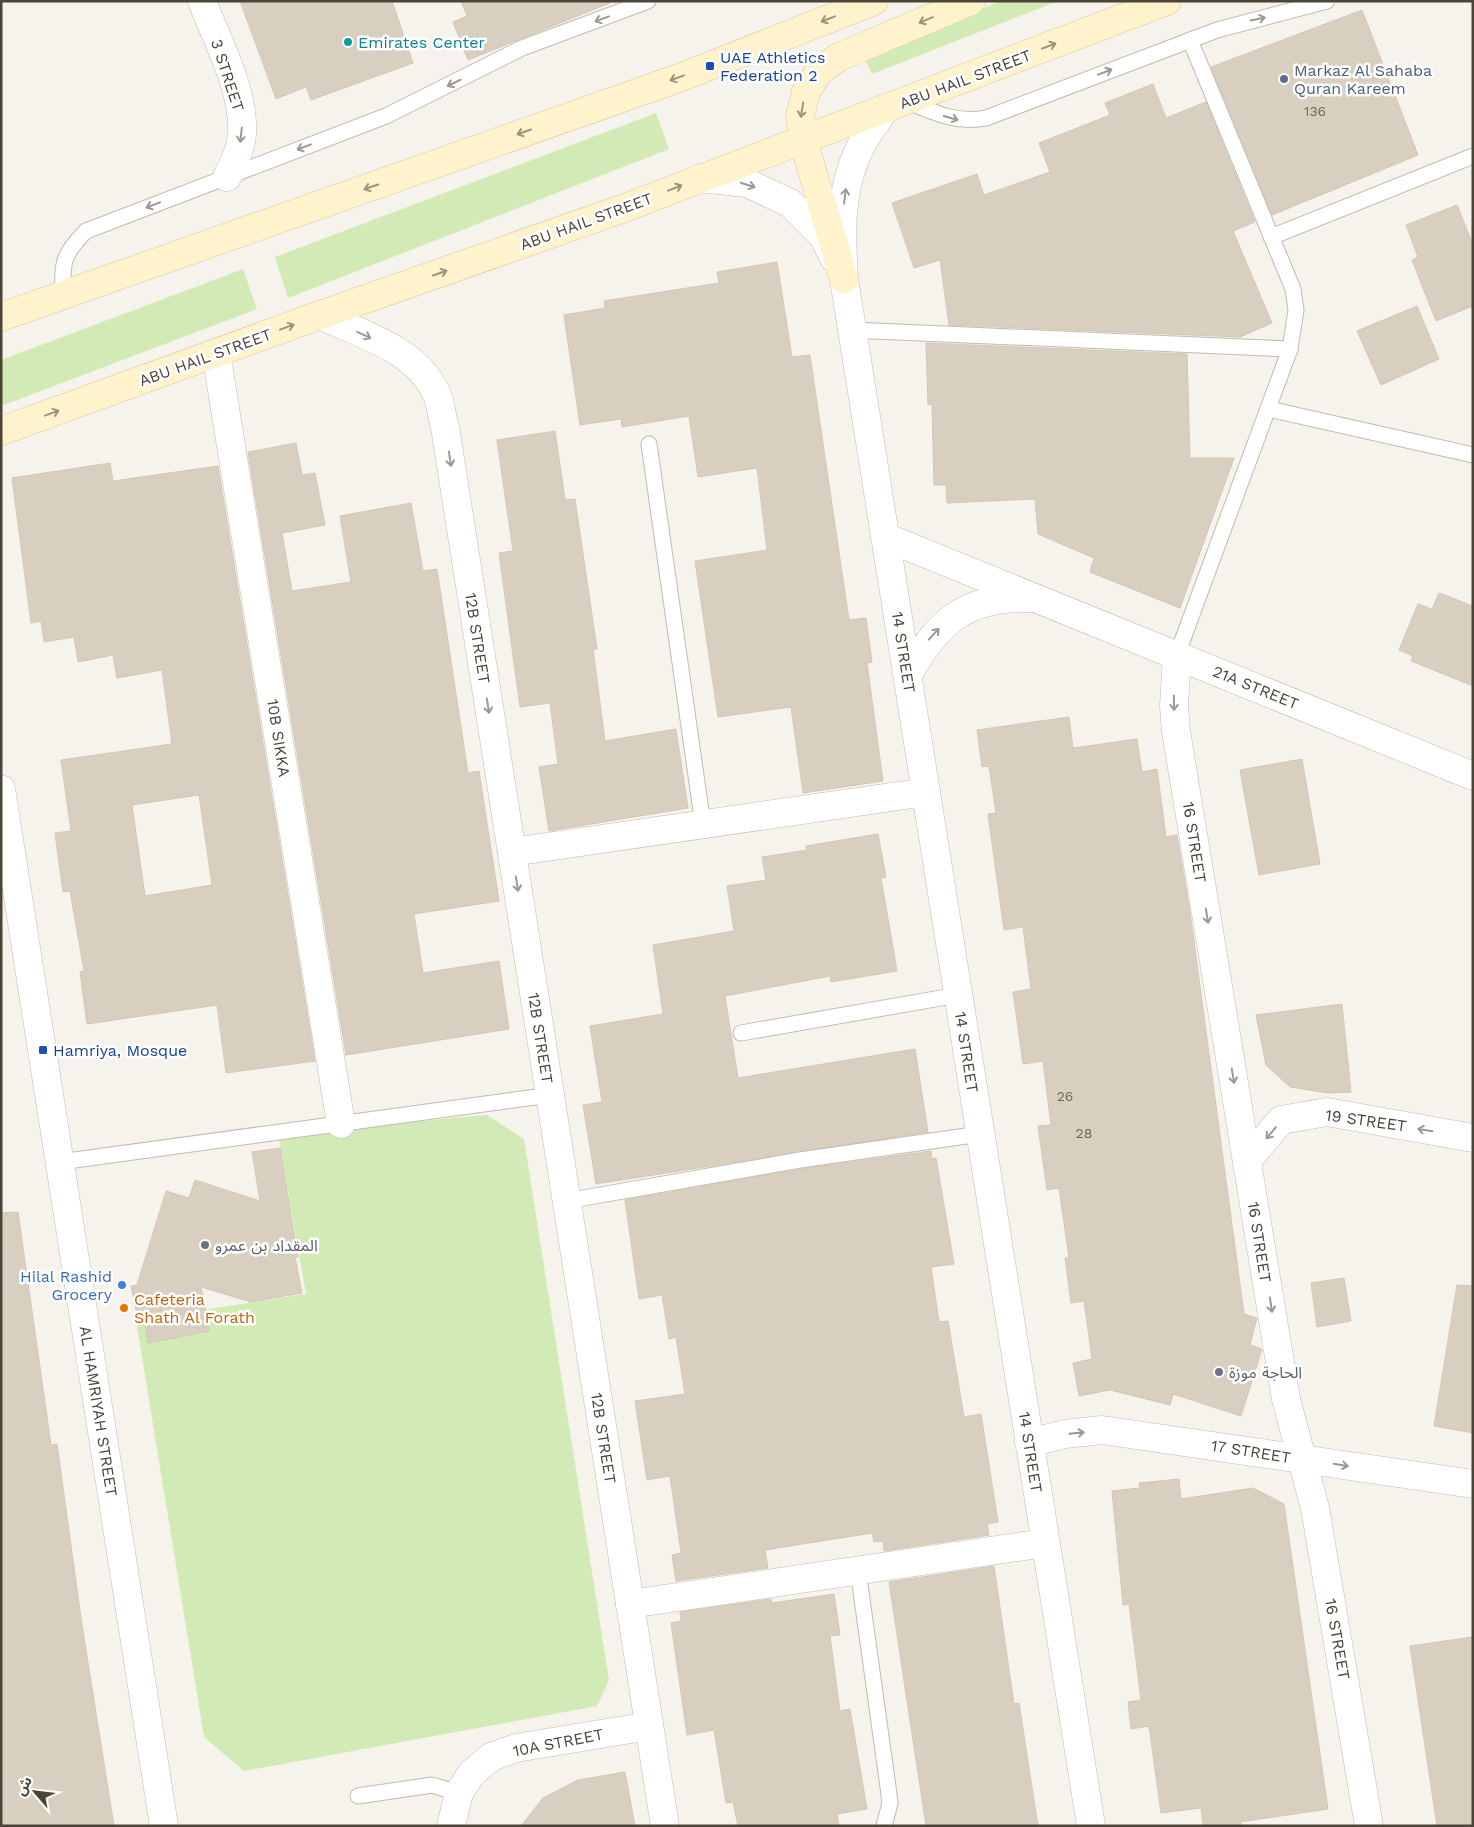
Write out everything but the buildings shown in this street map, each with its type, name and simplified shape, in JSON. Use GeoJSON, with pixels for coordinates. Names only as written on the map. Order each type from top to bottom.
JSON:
{"type":"FeatureCollection","features":[{"type":"Feature","properties":{"kind":"main road"},"geometry":{"type":"LineString","coordinates":[[8,311],[63,296],[679,78],[874,1]]}},
{"type":"Feature","properties":{"kind":"main road"},"geometry":{"type":"LineString","coordinates":[[844,279],[803,140],[800,116],[806,92],[819,71],[839,57],[971,1]]}},
{"type":"Feature","properties":{"kind":"main road","name":"ABU HAIL STREET"},"geometry":{"type":"LineString","coordinates":[[3,435],[320,315],[619,210],[1167,1]]}},
{"type":"Feature","properties":{"kind":"street","name":"3 STREET"},"geometry":{"type":"LineString","coordinates":[[202,1],[237,91],[242,113],[242,135],[237,157],[227,177]]}},
{"type":"Feature","properties":{"kind":"street","name":"14 STREET"},"geometry":{"type":"LineString","coordinates":[[895,105],[862,145],[846,185],[841,227],[844,279],[1090,1826]]}},
{"type":"Feature","properties":{"kind":"street","name":"14 STREET"},"geometry":{"type":"LineString","coordinates":[[700,178],[747,183],[790,203],[823,236],[844,279]]}},
{"type":"Feature","properties":{"kind":"street","name":"12B STREET"},"geometry":{"type":"LineString","coordinates":[[320,315],[397,350],[421,370],[438,397],[512,852],[665,1826]]}},
{"type":"Feature","properties":{"kind":"street","name":"10B SIKKA"},"geometry":{"type":"LineString","coordinates":[[216,353],[341,1124]]}},
{"type":"Feature","properties":{"kind":"street","name":"21A STREET"},"geometry":{"type":"LineString","coordinates":[[885,537],[1040,598],[1473,776]]}},
{"type":"Feature","properties":{"kind":"street","name":"21A STREET"},"geometry":{"type":"LineString","coordinates":[[908,675],[924,646],[946,622],[975,605],[1007,597],[1040,598]]}},
{"type":"Feature","properties":{"kind":"street","name":"16 STREET"},"geometry":{"type":"LineString","coordinates":[[1178,655],[1174,706],[1176,731],[1286,1399],[1315,1508],[1369,1826]]}},
{"type":"Feature","properties":{"kind":"street","name":"AL HAMRIYAH STREET"},"geometry":{"type":"LineString","coordinates":[[1,789],[164,1826]]}},
{"type":"Feature","properties":{"kind":"street"},"geometry":{"type":"LineString","coordinates":[[512,852],[926,792]]}},
{"type":"Feature","properties":{"kind":"street","name":"19 STREET"},"geometry":{"type":"LineString","coordinates":[[1247,1161],[1281,1120],[1327,1112],[1473,1138]]}},
{"type":"Feature","properties":{"kind":"street","name":"17 STREET"},"geometry":{"type":"LineString","coordinates":[[1029,1443],[1065,1434],[1102,1430],[1473,1484]]}},
{"type":"Feature","properties":{"kind":"street"},"geometry":{"type":"LineString","coordinates":[[630,1604],[1045,1543]]}},
{"type":"Feature","properties":{"kind":"street","name":"10A STREET"},"geometry":{"type":"LineString","coordinates":[[451,1826],[459,1793],[471,1774],[491,1757],[516,1748],[649,1726]]}},
{"type":"Feature","properties":{"kind":"lane"},"geometry":{"type":"LineString","coordinates":[[63,296],[62,267],[71,247],[86,231],[401,109],[522,48],[648,1]]}},
{"type":"Feature","properties":{"kind":"lane"},"geometry":{"type":"LineString","coordinates":[[895,105],[956,120],[971,121],[986,118],[1190,40],[1244,22],[1327,1]]}},
{"type":"Feature","properties":{"kind":"lane"},"geometry":{"type":"LineString","coordinates":[[1178,655],[1290,349],[1296,310],[1292,289],[1190,40]]}},
{"type":"Feature","properties":{"kind":"lane"},"geometry":{"type":"LineString","coordinates":[[1271,237],[1473,156]]}},
{"type":"Feature","properties":{"kind":"lane"},"geometry":{"type":"LineString","coordinates":[[852,330],[1290,349]]}},
{"type":"Feature","properties":{"kind":"lane"},"geometry":{"type":"LineString","coordinates":[[1269,409],[1473,454]]}},
{"type":"Feature","properties":{"kind":"lane"},"geometry":{"type":"LineString","coordinates":[[649,444],[703,825]]}},
{"type":"Feature","properties":{"kind":"lane"},"geometry":{"type":"LineString","coordinates":[[741,1033],[958,995]]}},
{"type":"Feature","properties":{"kind":"lane"},"geometry":{"type":"LineString","coordinates":[[60,1162],[550,1095]]}},
{"type":"Feature","properties":{"kind":"lane"},"geometry":{"type":"LineString","coordinates":[[566,1201],[800,1160],[980,1134]]}},
{"type":"Feature","properties":{"kind":"lane"},"geometry":{"type":"LineString","coordinates":[[858,1570],[890,1803],[884,1826]]}},
{"type":"Feature","properties":{"kind":"lane"},"geometry":{"type":"LineString","coordinates":[[358,1796],[432,1785],[459,1793]]}},
{"type":"Feature","properties":{"kind":"green space"},"geometry":{"type":"Polygon","coordinates":[[[1001,1],[1058,1],[872,74],[863,55],[1001,1]]]}},
{"type":"Feature","properties":{"kind":"green space"},"geometry":{"type":"Polygon","coordinates":[[[656,113],[669,149],[288,298],[275,257],[656,113]]]}},
{"type":"Feature","properties":{"kind":"green space"},"geometry":{"type":"Polygon","coordinates":[[[243,269],[257,309],[1,406],[1,360],[243,269]]]}},
{"type":"Feature","properties":{"kind":"green space"},"geometry":{"type":"Polygon","coordinates":[[[487,1115],[524,1139],[609,1680],[597,1706],[244,1771],[204,1737],[136,1320],[306,1294],[278,1134],[487,1115]]]}},
{"type":"Feature","properties":{"kind":"place","name":"Emirates Center"},"geometry":{"type":"Point","coordinates":[348,42]}},
{"type":"Feature","properties":{"kind":"place","name":"UAE Athletics Federation 2"},"geometry":{"type":"Point","coordinates":[710,66]}},
{"type":"Feature","properties":{"kind":"place","name":"Markaz Al Sahaba Quran Kareem"},"geometry":{"type":"Point","coordinates":[1284,79]}},
{"type":"Feature","properties":{"kind":"place","name":"Hamriya, Mosque"},"geometry":{"type":"Point","coordinates":[43,1050]}},
{"type":"Feature","properties":{"kind":"place","name":"المقداد بن عمرو"},"geometry":{"type":"Point","coordinates":[205,1245]}},
{"type":"Feature","properties":{"kind":"place","name":"Hilal Rashid Grocery"},"geometry":{"type":"Point","coordinates":[122,1285]}},
{"type":"Feature","properties":{"kind":"place","name":"Cafeteria Shath Al Forath"},"geometry":{"type":"Point","coordinates":[124,1308]}},
{"type":"Feature","properties":{"kind":"place","name":"الحاجة موزة"},"geometry":{"type":"Point","coordinates":[1219,1372]}}]}
